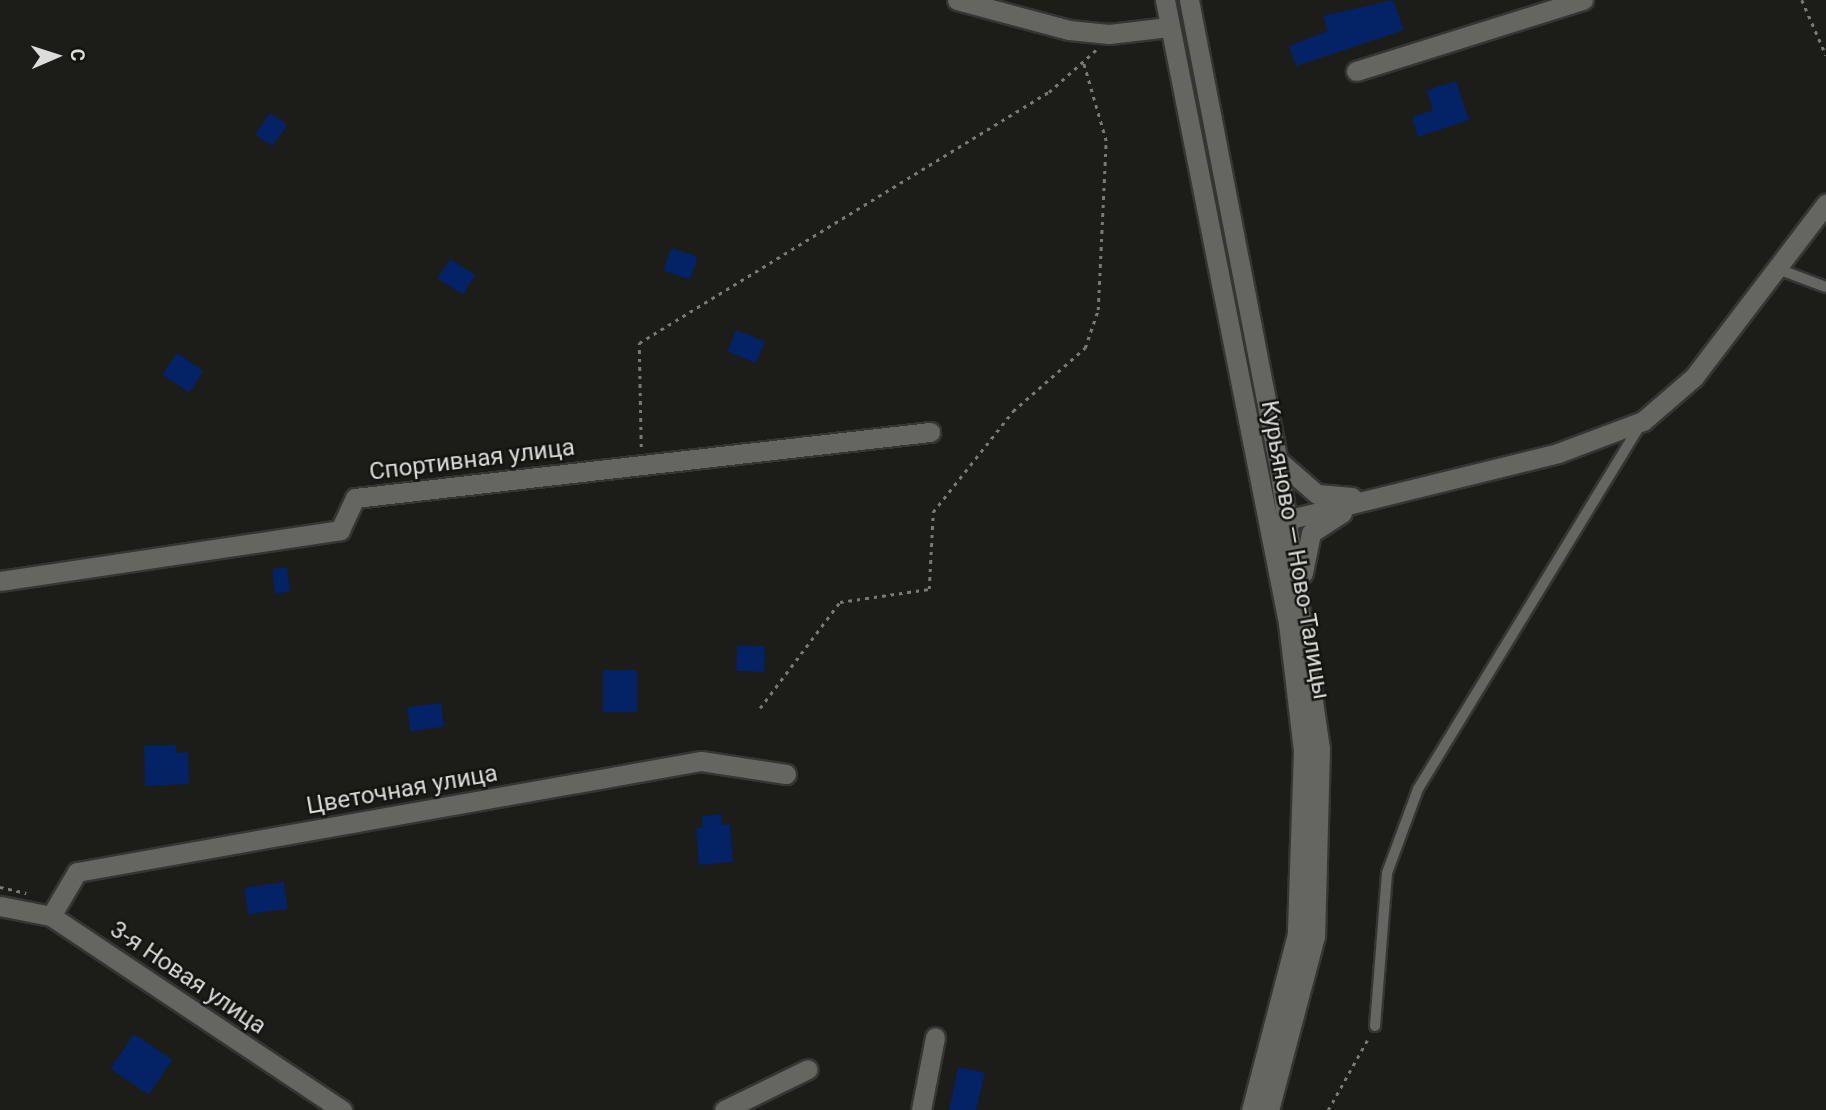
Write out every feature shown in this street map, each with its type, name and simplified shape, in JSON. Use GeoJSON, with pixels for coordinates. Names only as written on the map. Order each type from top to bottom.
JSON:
{"type":"FeatureCollection","features":[{"type":"Feature","properties":{"kind":"main road"},"geometry":{"type":"LineString","coordinates":[[957,0],[1015,8],[1109,34],[1169,27]]}},
{"type":"Feature","properties":{"kind":"main road","name":"Курьяново — Ново-Талицы"},"geometry":{"type":"LineString","coordinates":[[1165,0],[1296,684],[1306,808],[1290,974],[1251,1110]]}},
{"type":"Feature","properties":{"kind":"main road","name":"Курьяново — Ново-Талицы"},"geometry":{"type":"LineString","coordinates":[[1189,0],[1279,461],[1304,620],[1320,748],[1320,876],[1308,975],[1269,1110]]}},
{"type":"Feature","properties":{"kind":"main road"},"geometry":{"type":"LineString","coordinates":[[1356,71],[1583,0]]}},
{"type":"Feature","properties":{"kind":"main road"},"geometry":{"type":"LineString","coordinates":[[1267,525],[1558,453],[1643,421],[1694,377],[1826,204]]}},
{"type":"Feature","properties":{"kind":"main road","name":"Спортивная улица"},"geometry":{"type":"LineString","coordinates":[[0,581],[340,530],[355,498],[930,432]]}},
{"type":"Feature","properties":{"kind":"main road"},"geometry":{"type":"LineString","coordinates":[[1279,461],[1294,481],[1317,494],[1391,494]]}},
{"type":"Feature","properties":{"kind":"main road"},"geometry":{"type":"LineString","coordinates":[[1304,620],[1304,556],[1311,533],[1333,516],[1391,494]]}},
{"type":"Feature","properties":{"kind":"main road","name":"Цветочная улица"},"geometry":{"type":"LineString","coordinates":[[51,916],[77,873],[701,761],[786,774]]}},
{"type":"Feature","properties":{"kind":"main road","name":"3-я Новая улица"},"geometry":{"type":"LineString","coordinates":[[0,906],[51,916],[342,1110]]}},
{"type":"Feature","properties":{"kind":"main road"},"geometry":{"type":"LineString","coordinates":[[921,1110],[935,1037]]}},
{"type":"Feature","properties":{"kind":"main road"},"geometry":{"type":"LineString","coordinates":[[724,1110],[808,1069]]}},
{"type":"Feature","properties":{"kind":"lane"},"geometry":{"type":"LineString","coordinates":[[1778,269],[1826,287]]}},
{"type":"Feature","properties":{"kind":"lane"},"geometry":{"type":"LineString","coordinates":[[1375,1026],[1387,873],[1418,789],[1643,421]]}},
{"type":"Feature","properties":{"kind":"path"},"geometry":{"type":"LineString","coordinates":[[1802,0],[1826,55]]}},
{"type":"Feature","properties":{"kind":"path"},"geometry":{"type":"LineString","coordinates":[[642,465],[639,343],[1049,92],[1106,41]]}},
{"type":"Feature","properties":{"kind":"path"},"geometry":{"type":"LineString","coordinates":[[760,708],[840,602],[929,589],[933,512],[1013,411],[1085,348],[1098,310],[1106,141],[1083,62]]}},
{"type":"Feature","properties":{"kind":"path"},"geometry":{"type":"LineString","coordinates":[[1328,1110],[1375,1026]]}},
{"type":"Feature","properties":{"kind":"building"},"geometry":{"type":"Polygon","coordinates":[[[1393,0],[1404,30],[1296,66],[1289,46],[1328,31],[1323,16],[1393,0]]]}},
{"type":"Feature","properties":{"kind":"building"},"geometry":{"type":"Polygon","coordinates":[[[1456,81],[1469,120],[1418,137],[1412,117],[1433,110],[1427,90],[1456,81]]]}},
{"type":"Feature","properties":{"kind":"building"},"geometry":{"type":"Polygon","coordinates":[[[270,113],[287,125],[272,146],[255,134],[270,113]]]}},
{"type":"Feature","properties":{"kind":"building"},"geometry":{"type":"Polygon","coordinates":[[[671,248],[698,257],[690,279],[664,271],[671,248]]]}},
{"type":"Feature","properties":{"kind":"building"},"geometry":{"type":"Polygon","coordinates":[[[450,259],[475,275],[463,295],[437,278],[450,259]]]}},
{"type":"Feature","properties":{"kind":"building"},"geometry":{"type":"Polygon","coordinates":[[[736,330],[765,342],[756,363],[727,351],[736,330]]]}},
{"type":"Feature","properties":{"kind":"building"},"geometry":{"type":"Polygon","coordinates":[[[177,353],[204,371],[189,392],[162,375],[177,353]]]}},
{"type":"Feature","properties":{"kind":"building"},"geometry":{"type":"Polygon","coordinates":[[[287,567],[290,592],[275,594],[272,569],[287,567]]]}},
{"type":"Feature","properties":{"kind":"building"},"geometry":{"type":"Polygon","coordinates":[[[737,645],[765,646],[764,672],[736,671],[737,645]]]}},
{"type":"Feature","properties":{"kind":"building"},"geometry":{"type":"Polygon","coordinates":[[[603,670],[637,670],[637,712],[603,712],[603,670]]]}},
{"type":"Feature","properties":{"kind":"building"},"geometry":{"type":"Polygon","coordinates":[[[441,703],[444,727],[410,731],[407,707],[441,703]]]}},
{"type":"Feature","properties":{"kind":"building"},"geometry":{"type":"Polygon","coordinates":[[[176,745],[176,753],[188,752],[189,784],[145,786],[144,746],[176,745]]]}},
{"type":"Feature","properties":{"kind":"building"},"geometry":{"type":"Polygon","coordinates":[[[721,814],[722,825],[730,824],[733,862],[699,865],[696,828],[703,827],[702,816],[721,814]]]}},
{"type":"Feature","properties":{"kind":"building"},"geometry":{"type":"Polygon","coordinates":[[[284,882],[288,909],[248,914],[244,888],[284,882]]]}},
{"type":"Feature","properties":{"kind":"building"},"geometry":{"type":"Polygon","coordinates":[[[134,1034],[172,1060],[149,1095],[111,1069],[134,1034]]]}},
{"type":"Feature","properties":{"kind":"building"},"geometry":{"type":"Polygon","coordinates":[[[958,1067],[985,1073],[976,1110],[949,1110],[958,1067]]]}}]}
